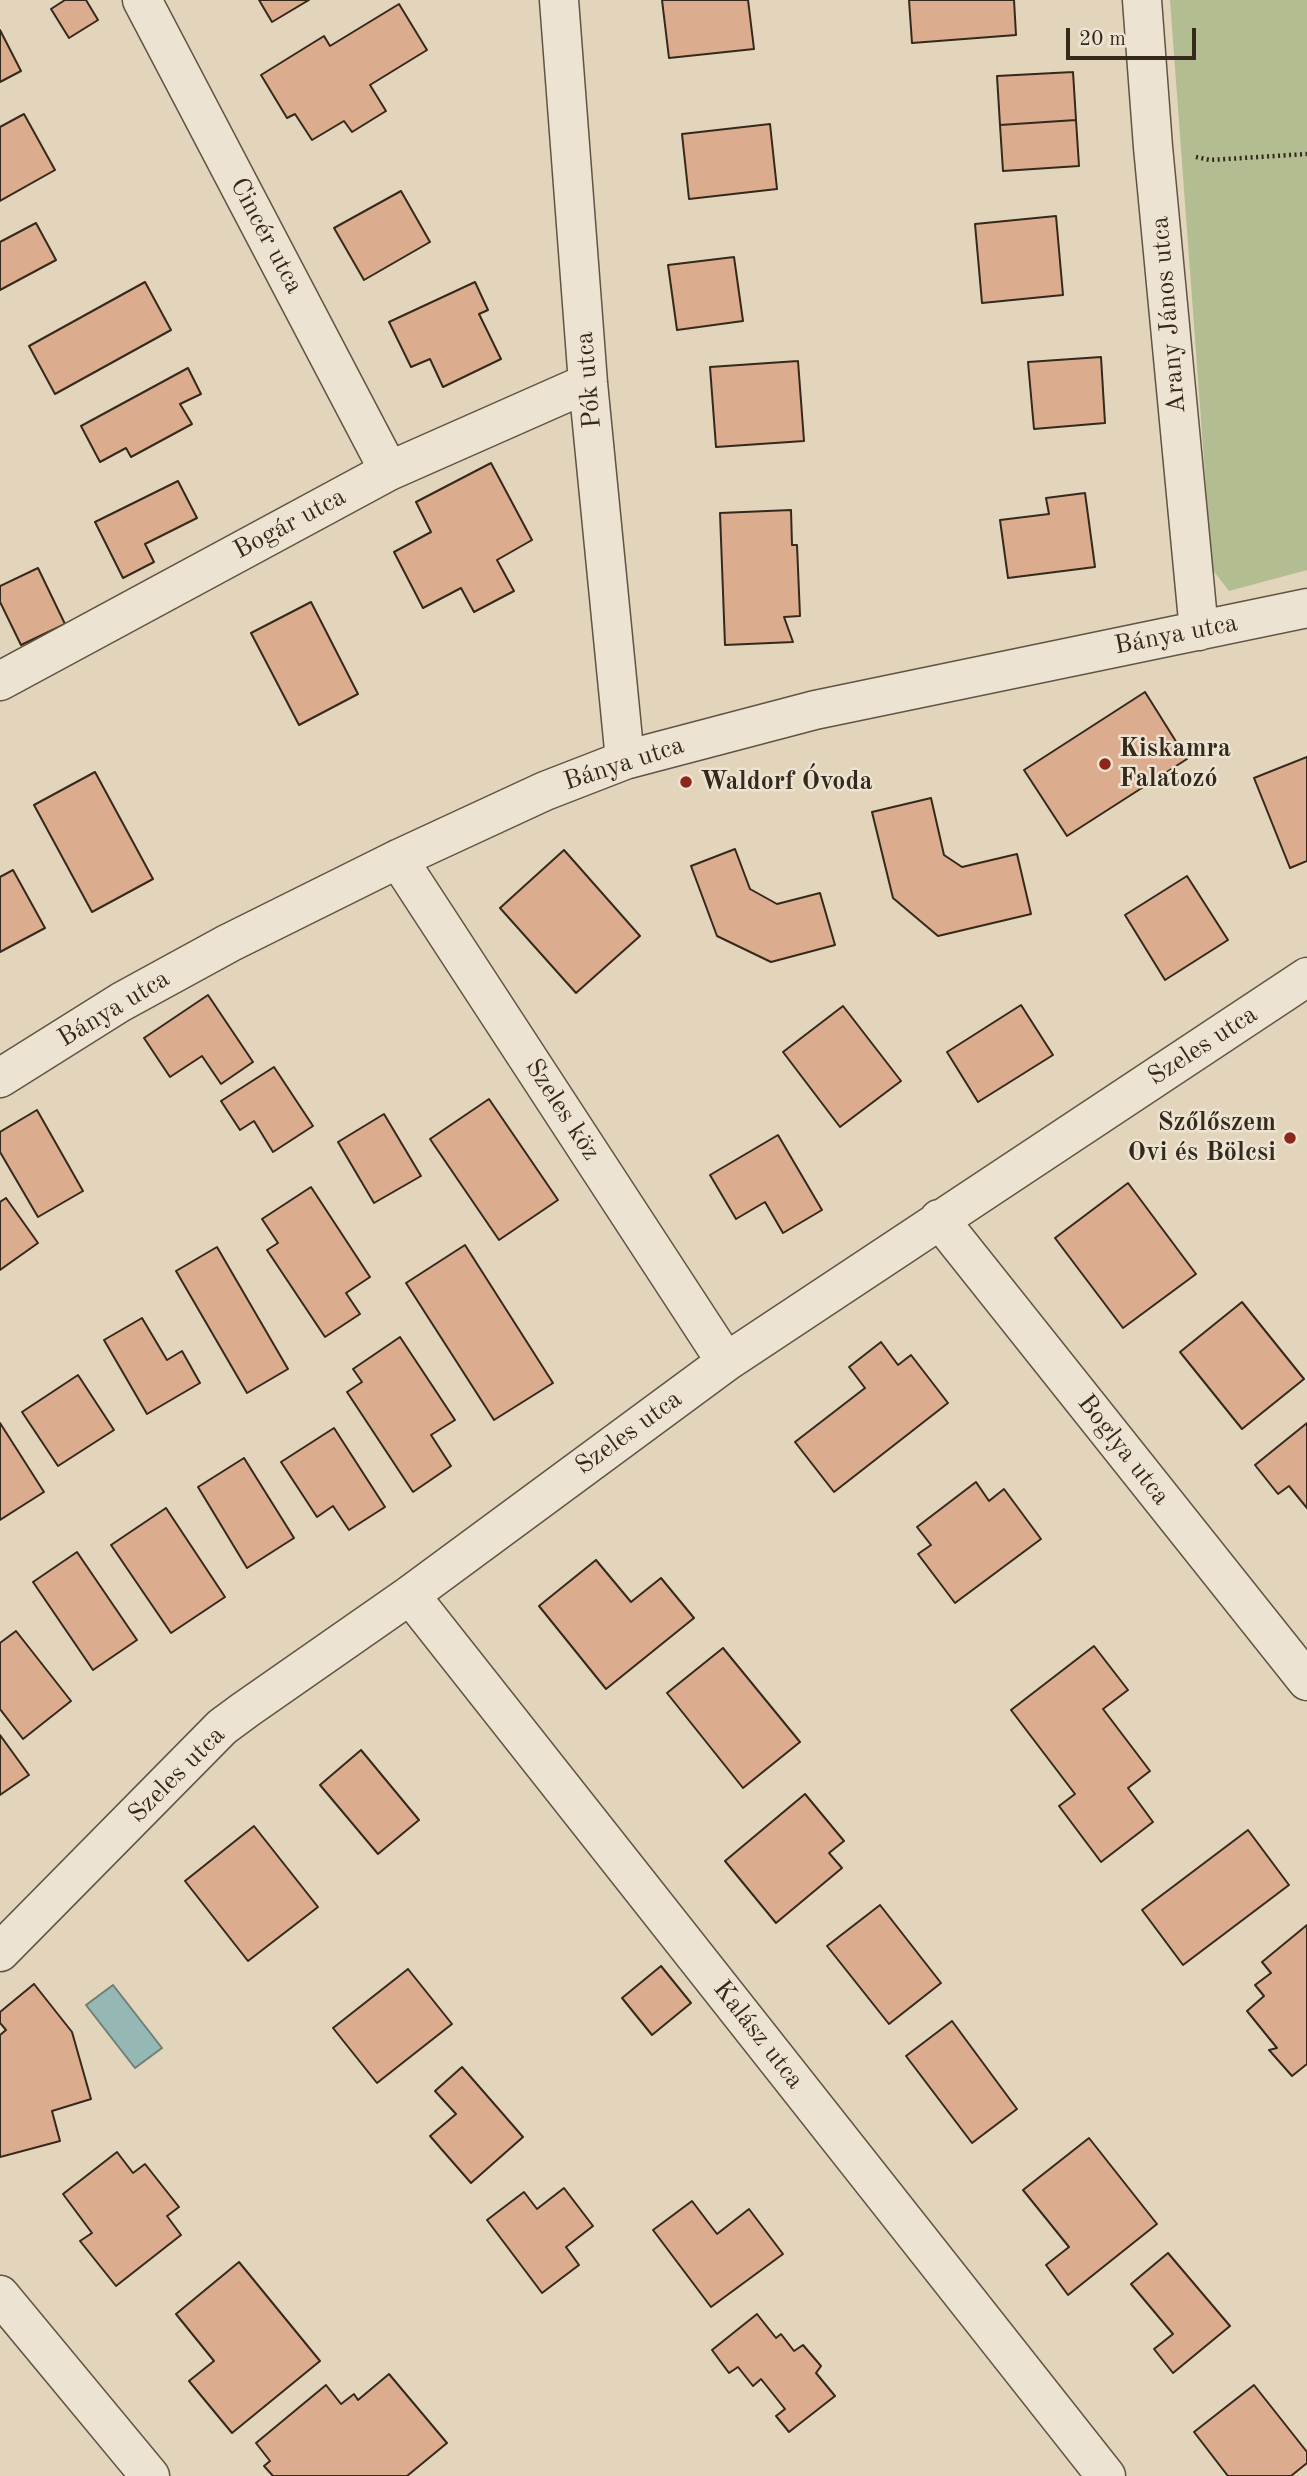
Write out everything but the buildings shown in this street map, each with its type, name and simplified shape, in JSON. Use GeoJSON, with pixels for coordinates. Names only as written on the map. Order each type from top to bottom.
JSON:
{"type":"FeatureCollection","features":[{"type":"Feature","properties":{"kind":"street","name":"Cincér utca"},"geometry":{"type":"LineString","coordinates":[[142,0],[389,471]]}},
{"type":"Feature","properties":{"kind":"street","name":"Pók utca"},"geometry":{"type":"LineString","coordinates":[[559,0],[588,383],[625,760]]}},
{"type":"Feature","properties":{"kind":"street","name":"Arany János utca"},"geometry":{"type":"LineString","coordinates":[[1142,0],[1153,147],[1199,631]]}},
{"type":"Feature","properties":{"kind":"street","name":"Bogár utca"},"geometry":{"type":"LineString","coordinates":[[0,681],[389,471],[588,383]]}},
{"type":"Feature","properties":{"kind":"street","name":"Bánya utca"},"geometry":{"type":"LineString","coordinates":[[0,1078],[121,1002],[398,859],[545,790],[625,760],[815,710],[1307,608]]}},
{"type":"Feature","properties":{"kind":"street","name":"Szeles köz"},"geometry":{"type":"LineString","coordinates":[[398,859],[726,1362]]}},
{"type":"Feature","properties":{"kind":"street","name":"Szeles utca"},"geometry":{"type":"LineString","coordinates":[[0,1952],[222,1727],[410,1595],[726,1362],[1307,977]]}},
{"type":"Feature","properties":{"kind":"street","name":"Boglya utca"},"geometry":{"type":"LineString","coordinates":[[939,1219],[1307,1681]]}},
{"type":"Feature","properties":{"kind":"street","name":"Kalász utca"},"geometry":{"type":"LineString","coordinates":[[410,1595],[1106,2476]]}},
{"type":"Feature","properties":{"kind":"street"},"geometry":{"type":"LineString","coordinates":[[0,2294],[150,2476]]}},
{"type":"Feature","properties":{"kind":"path"},"geometry":{"type":"LineString","coordinates":[[1153,147],[1210,160],[1307,154]]}},
{"type":"Feature","properties":{"kind":"green space"},"geometry":{"type":"Polygon","coordinates":[[[1170,0],[1307,0],[1307,570],[1229,591],[1212,569],[1170,0]]]}},
{"type":"Feature","properties":{"kind":"water"},"geometry":{"type":"Polygon","coordinates":[[[113,1985],[162,2048],[135,2068],[86,2005],[113,1985]]]}},
{"type":"Feature","properties":{"kind":"place","name":"Kiskamra Falatozó"},"geometry":{"type":"Point","coordinates":[1105,764]}},
{"type":"Feature","properties":{"kind":"place","name":"Waldorf Óvoda"},"geometry":{"type":"Point","coordinates":[686,782]}},
{"type":"Feature","properties":{"kind":"place","name":"Szőlőszem Ovi és Bölcsi"},"geometry":{"type":"Point","coordinates":[1290,1138]}}]}
